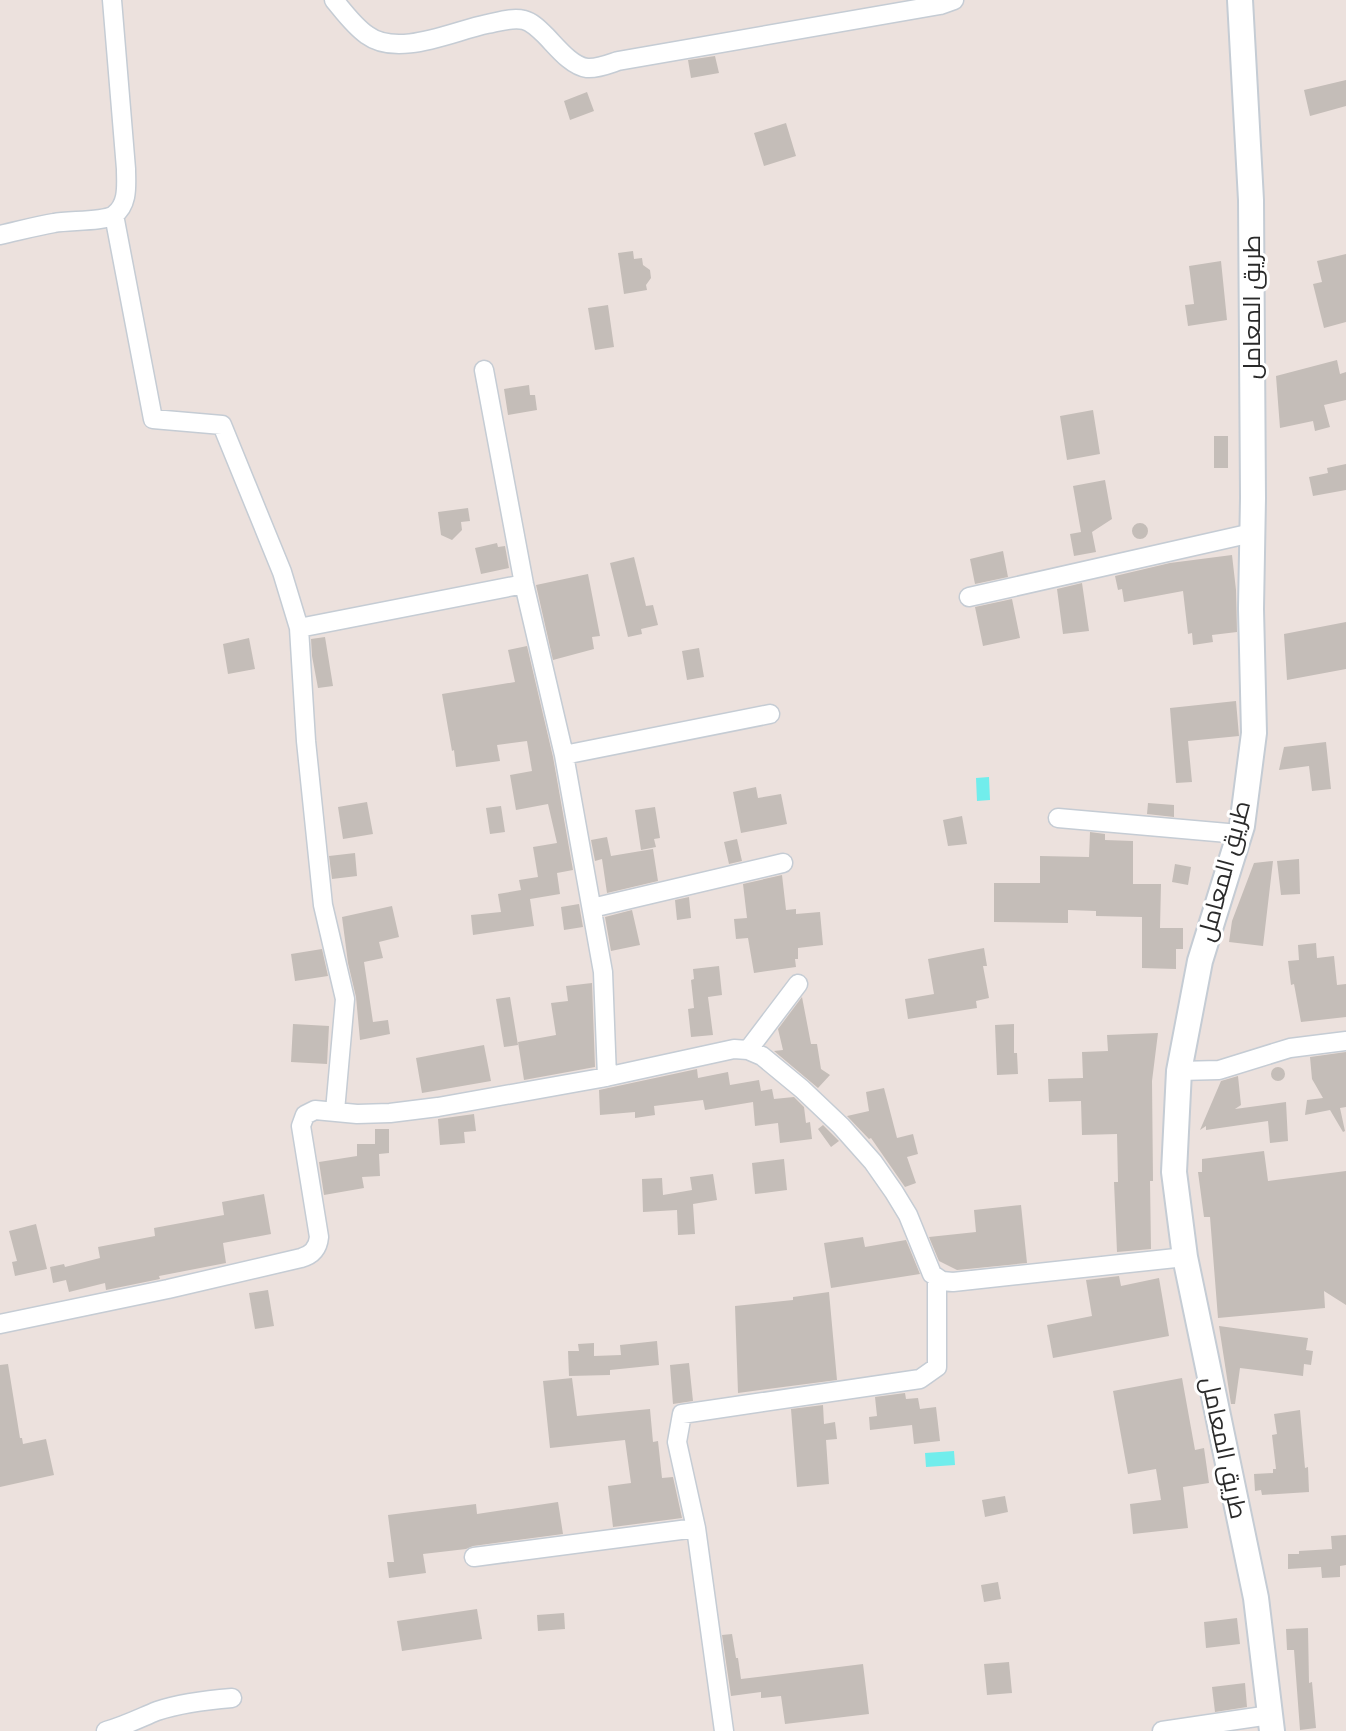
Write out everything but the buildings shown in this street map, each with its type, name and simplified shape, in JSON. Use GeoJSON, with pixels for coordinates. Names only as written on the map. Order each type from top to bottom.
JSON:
{"type":"FeatureCollection","features":[{"type":"Feature","properties":{"kind":"main road","name":"طريق المعامل"},"geometry":{"type":"LineString","coordinates":[[1240,0],[1251,200],[1251,609],[1254,733],[1242,826],[1200,961],[1179,1071],[1174,1172],[1185,1256],[1256,1598],[1271,1723]]}},
{"type":"Feature","properties":{"kind":"street"},"geometry":{"type":"LineString","coordinates":[[0,235],[57,222],[104,219],[114,215],[123,205],[127,191],[112,0]]}},
{"type":"Feature","properties":{"kind":"street"},"geometry":{"type":"LineString","coordinates":[[334,0],[358,27],[380,43],[415,43],[477,26],[515,19],[525,20],[535,25],[576,64],[586,68],[940,5],[954,0]]}},
{"type":"Feature","properties":{"kind":"street"},"geometry":{"type":"LineString","coordinates":[[114,215],[153,419],[222,425],[282,572],[299,628],[306,741],[323,905],[345,999],[335,1111]]}},
{"type":"Feature","properties":{"kind":"street"},"geometry":{"type":"LineString","coordinates":[[484,370],[524,584],[564,755],[592,908],[603,972],[607,1077]]}},
{"type":"Feature","properties":{"kind":"street"},"geometry":{"type":"LineString","coordinates":[[969,597],[1252,533]]}},
{"type":"Feature","properties":{"kind":"street"},"geometry":{"type":"LineString","coordinates":[[299,628],[524,584]]}},
{"type":"Feature","properties":{"kind":"street"},"geometry":{"type":"LineString","coordinates":[[564,755],[770,714]]}},
{"type":"Feature","properties":{"kind":"street"},"geometry":{"type":"LineString","coordinates":[[1058,818],[1239,834]]}},
{"type":"Feature","properties":{"kind":"street"},"geometry":{"type":"LineString","coordinates":[[592,908],[783,863]]}},
{"type":"Feature","properties":{"kind":"street"},"geometry":{"type":"LineString","coordinates":[[748,1050],[798,984]]}},
{"type":"Feature","properties":{"kind":"street"},"geometry":{"type":"LineString","coordinates":[[1179,1071],[1219,1070],[1290,1048],[1346,1041]]}},
{"type":"Feature","properties":{"kind":"street"},"geometry":{"type":"LineString","coordinates":[[0,1324],[168,1289],[307,1256],[316,1248],[319,1237],[301,1126],[302,1120],[309,1112],[390,1113],[438,1107],[607,1077],[727,1050],[748,1050],[762,1056],[841,1126],[873,1162],[894,1192],[908,1215],[932,1274],[942,1281],[953,1282],[1185,1256]]}},
{"type":"Feature","properties":{"kind":"street"},"geometry":{"type":"LineString","coordinates":[[724,1731],[696,1528],[677,1442],[682,1414],[920,1379],[937,1367],[937,1278]]}},
{"type":"Feature","properties":{"kind":"street"},"geometry":{"type":"LineString","coordinates":[[474,1556],[696,1528]]}},
{"type":"Feature","properties":{"kind":"street"},"geometry":{"type":"LineString","coordinates":[[106,1731],[159,1711],[203,1700],[232,1698]]}},
{"type":"Feature","properties":{"kind":"street"},"geometry":{"type":"LineString","coordinates":[[1162,1731],[1271,1723]]}},
{"type":"Feature","properties":{"kind":"water"},"geometry":{"type":"Polygon","coordinates":[[[989,777],[990,800],[977,801],[976,778],[989,777]]]}},
{"type":"Feature","properties":{"kind":"water"},"geometry":{"type":"Polygon","coordinates":[[[954,1451],[955,1465],[926,1467],[925,1453],[954,1451]]]}}]}
